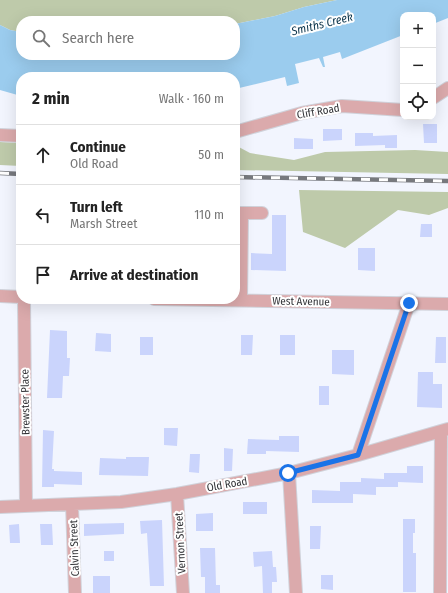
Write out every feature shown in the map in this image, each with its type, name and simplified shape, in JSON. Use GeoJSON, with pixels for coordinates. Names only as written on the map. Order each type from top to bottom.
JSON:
{"type":"FeatureCollection","features":[{"type":"Feature","properties":{"kind":"street"},"geometry":{"type":"LineString","coordinates":[[436,96],[448,88]]}},
{"type":"Feature","properties":{"kind":"street","name":"Cliff Road"},"geometry":{"type":"LineString","coordinates":[[240,131],[302,113],[342,106],[400,110]]}},
{"type":"Feature","properties":{"kind":"street"},"geometry":{"type":"LineString","coordinates":[[0,136],[16,136]]}},
{"type":"Feature","properties":{"kind":"street"},"geometry":{"type":"LineString","coordinates":[[240,213],[262,213]]}},
{"type":"Feature","properties":{"kind":"street"},"geometry":{"type":"LineString","coordinates":[[240,271],[241,300]]}},
{"type":"Feature","properties":{"kind":"street"},"geometry":{"type":"LineString","coordinates":[[0,296],[16,297]]}},
{"type":"Feature","properties":{"kind":"street","name":"West Avenue"},"geometry":{"type":"LineString","coordinates":[[241,300],[448,304]]}},
{"type":"Feature","properties":{"kind":"street"},"geometry":{"type":"LineString","coordinates":[[358,455],[409,303]]}},
{"type":"Feature","properties":{"kind":"street","name":"Brewster Place"},"geometry":{"type":"LineString","coordinates":[[24,304],[26,506]]}},
{"type":"Feature","properties":{"kind":"street"},"geometry":{"type":"LineString","coordinates":[[440,593],[444,492],[444,430]]}},
{"type":"Feature","properties":{"kind":"street","name":"Old Road"},"geometry":{"type":"LineString","coordinates":[[0,507],[121,502],[177,494],[288,473],[358,455],[444,430]]}},
{"type":"Feature","properties":{"kind":"street"},"geometry":{"type":"LineString","coordinates":[[288,473],[296,593]]}},
{"type":"Feature","properties":{"kind":"street","name":"Vernon Street"},"geometry":{"type":"LineString","coordinates":[[177,494],[183,593]]}},
{"type":"Feature","properties":{"kind":"street","name":"Calvin Street"},"geometry":{"type":"LineString","coordinates":[[72,504],[75,593]]}},
{"type":"Feature","properties":{"kind":"green space"},"geometry":{"type":"Polygon","coordinates":[[[0,0],[337,0],[304,7],[275,16],[240,23],[240,16],[16,16],[16,31],[0,25],[0,0]]]}},
{"type":"Feature","properties":{"kind":"green space"},"geometry":{"type":"Polygon","coordinates":[[[0,142],[16,143],[16,166],[0,165],[0,142]]]}},
{"type":"Feature","properties":{"kind":"green space"},"geometry":{"type":"Polygon","coordinates":[[[240,148],[250,153],[294,160],[325,152],[415,150],[448,152],[448,174],[240,170],[240,148]]]}},
{"type":"Feature","properties":{"kind":"green space"},"geometry":{"type":"Polygon","coordinates":[[[299,190],[448,192],[448,208],[429,215],[398,210],[345,248],[303,232],[299,190]]]}},
{"type":"Feature","properties":{"kind":"water","name":"Smiths Creek"},"geometry":{"type":"Polygon","coordinates":[[[337,0],[448,0],[448,18],[436,23],[436,12],[400,12],[400,36],[342,59],[340,52],[323,57],[325,67],[323,67],[319,58],[295,64],[299,83],[287,86],[285,77],[240,88],[240,72],[16,72],[16,95],[0,90],[0,25],[16,31],[16,60],[240,60],[240,23],[275,16],[304,7],[337,0]]]}},
{"type":"Feature","properties":{"kind":"building"},"geometry":{"type":"Polygon","coordinates":[[[423,124],[437,124],[437,143],[424,143],[423,124]]]}},
{"type":"Feature","properties":{"kind":"building"},"geometry":{"type":"Polygon","coordinates":[[[323,129],[342,129],[342,140],[323,141],[323,129]]]}},
{"type":"Feature","properties":{"kind":"building"},"geometry":{"type":"Polygon","coordinates":[[[355,133],[373,133],[373,136],[397,135],[397,148],[385,148],[385,145],[355,146],[355,133]]]}},
{"type":"Feature","properties":{"kind":"building"},"geometry":{"type":"Polygon","coordinates":[[[294,138],[313,139],[313,149],[294,149],[294,138]]]}},
{"type":"Feature","properties":{"kind":"building"},"geometry":{"type":"Polygon","coordinates":[[[272,215],[286,215],[286,271],[251,270],[251,253],[272,254],[272,215]]]}},
{"type":"Feature","properties":{"kind":"building"},"geometry":{"type":"Polygon","coordinates":[[[421,224],[432,224],[432,237],[420,237],[421,224]]]}},
{"type":"Feature","properties":{"kind":"building"},"geometry":{"type":"Polygon","coordinates":[[[358,248],[375,248],[375,271],[358,270],[358,248]]]}},
{"type":"Feature","properties":{"kind":"building"},"geometry":{"type":"Polygon","coordinates":[[[50,330],[67,331],[67,358],[70,358],[69,376],[63,376],[62,398],[47,398],[50,330]]]}},
{"type":"Feature","properties":{"kind":"building"},"geometry":{"type":"Polygon","coordinates":[[[96,333],[111,334],[111,352],[95,351],[96,333]]]}},
{"type":"Feature","properties":{"kind":"building"},"geometry":{"type":"Polygon","coordinates":[[[241,335],[253,335],[252,355],[241,355],[241,335]]]}},
{"type":"Feature","properties":{"kind":"building"},"geometry":{"type":"Polygon","coordinates":[[[280,335],[295,335],[295,355],[280,355],[280,335]]]}},
{"type":"Feature","properties":{"kind":"building"},"geometry":{"type":"Polygon","coordinates":[[[140,337],[153,337],[153,355],[140,355],[140,337]]]}},
{"type":"Feature","properties":{"kind":"building"},"geometry":{"type":"Polygon","coordinates":[[[436,337],[446,337],[446,363],[435,363],[436,337]]]}},
{"type":"Feature","properties":{"kind":"building"},"geometry":{"type":"Polygon","coordinates":[[[332,350],[354,350],[354,375],[332,374],[332,350]]]}},
{"type":"Feature","properties":{"kind":"building"},"geometry":{"type":"Polygon","coordinates":[[[418,372],[433,372],[433,384],[442,384],[442,408],[417,407],[418,372]]]}},
{"type":"Feature","properties":{"kind":"building"},"geometry":{"type":"Polygon","coordinates":[[[319,386],[329,386],[329,405],[319,405],[319,386]]]}},
{"type":"Feature","properties":{"kind":"building"},"geometry":{"type":"Polygon","coordinates":[[[164,428],[178,428],[177,446],[164,445],[164,428]]]}},
{"type":"Feature","properties":{"kind":"building"},"geometry":{"type":"Polygon","coordinates":[[[43,430],[54,431],[52,469],[54,469],[54,471],[82,472],[82,485],[54,484],[54,487],[42,487],[43,430]]]}},
{"type":"Feature","properties":{"kind":"building"},"geometry":{"type":"Polygon","coordinates":[[[279,436],[299,436],[299,452],[266,451],[266,454],[247,454],[248,439],[279,440],[279,436]]]}},
{"type":"Feature","properties":{"kind":"building"},"geometry":{"type":"Polygon","coordinates":[[[224,448],[233,449],[232,471],[224,471],[224,448]]]}},
{"type":"Feature","properties":{"kind":"building"},"geometry":{"type":"Polygon","coordinates":[[[190,454],[200,454],[199,473],[189,472],[190,454]]]}},
{"type":"Feature","properties":{"kind":"building"},"geometry":{"type":"Polygon","coordinates":[[[126,457],[149,457],[148,476],[99,475],[100,458],[126,459],[126,457]]]}},
{"type":"Feature","properties":{"kind":"building"},"geometry":{"type":"Polygon","coordinates":[[[407,466],[423,466],[423,483],[398,482],[398,487],[376,487],[376,495],[353,494],[353,503],[312,503],[312,490],[340,491],[340,482],[361,482],[361,478],[384,479],[384,473],[407,473],[407,466]]]}},
{"type":"Feature","properties":{"kind":"building"},"geometry":{"type":"Polygon","coordinates":[[[243,502],[267,502],[267,514],[243,514],[243,502]]]}},
{"type":"Feature","properties":{"kind":"building"},"geometry":{"type":"Polygon","coordinates":[[[213,513],[213,531],[196,531],[196,514],[213,513]]]}},
{"type":"Feature","properties":{"kind":"building"},"geometry":{"type":"Polygon","coordinates":[[[403,519],[415,519],[413,553],[416,553],[416,592],[403,592],[403,519]]]}},
{"type":"Feature","properties":{"kind":"building"},"geometry":{"type":"Polygon","coordinates":[[[162,520],[164,586],[150,586],[147,533],[141,534],[140,521],[162,520]]]}},
{"type":"Feature","properties":{"kind":"building"},"geometry":{"type":"Polygon","coordinates":[[[124,523],[124,534],[84,536],[84,524],[124,523]]]}},
{"type":"Feature","properties":{"kind":"building"},"geometry":{"type":"Polygon","coordinates":[[[19,524],[20,543],[10,543],[9,525],[19,524]]]}},
{"type":"Feature","properties":{"kind":"building"},"geometry":{"type":"Polygon","coordinates":[[[40,524],[52,524],[53,545],[41,545],[40,524]]]}},
{"type":"Feature","properties":{"kind":"building"},"geometry":{"type":"Polygon","coordinates":[[[310,526],[321,526],[320,549],[310,549],[310,526]]]}},
{"type":"Feature","properties":{"kind":"building"},"geometry":{"type":"Polygon","coordinates":[[[200,548],[215,548],[216,585],[220,585],[220,593],[205,593],[205,577],[201,577],[200,548]]]}},
{"type":"Feature","properties":{"kind":"building"},"geometry":{"type":"Polygon","coordinates":[[[104,551],[114,551],[114,561],[104,561],[104,551]]]}},
{"type":"Feature","properties":{"kind":"building"},"geometry":{"type":"Polygon","coordinates":[[[272,551],[273,567],[276,567],[277,582],[272,582],[272,593],[263,593],[262,566],[254,567],[253,552],[272,551]]]}},
{"type":"Feature","properties":{"kind":"building"},"geometry":{"type":"Polygon","coordinates":[[[321,575],[333,575],[333,590],[321,589],[321,575]]]}},
{"type":"Feature","properties":{"kind":"building"},"geometry":{"type":"Polygon","coordinates":[[[93,576],[110,576],[110,593],[93,593],[93,576]]]}},
{"type":"Feature","properties":{"kind":"railway"},"geometry":{"type":"LineString","coordinates":[[0,173],[16,174]]}},
{"type":"Feature","properties":{"kind":"railway"},"geometry":{"type":"LineString","coordinates":[[240,177],[448,181]]}},
{"type":"Feature","properties":{"kind":"route"},"geometry":{"type":"LineString","coordinates":[[288,473],[358,455],[409,303]]}}]}
